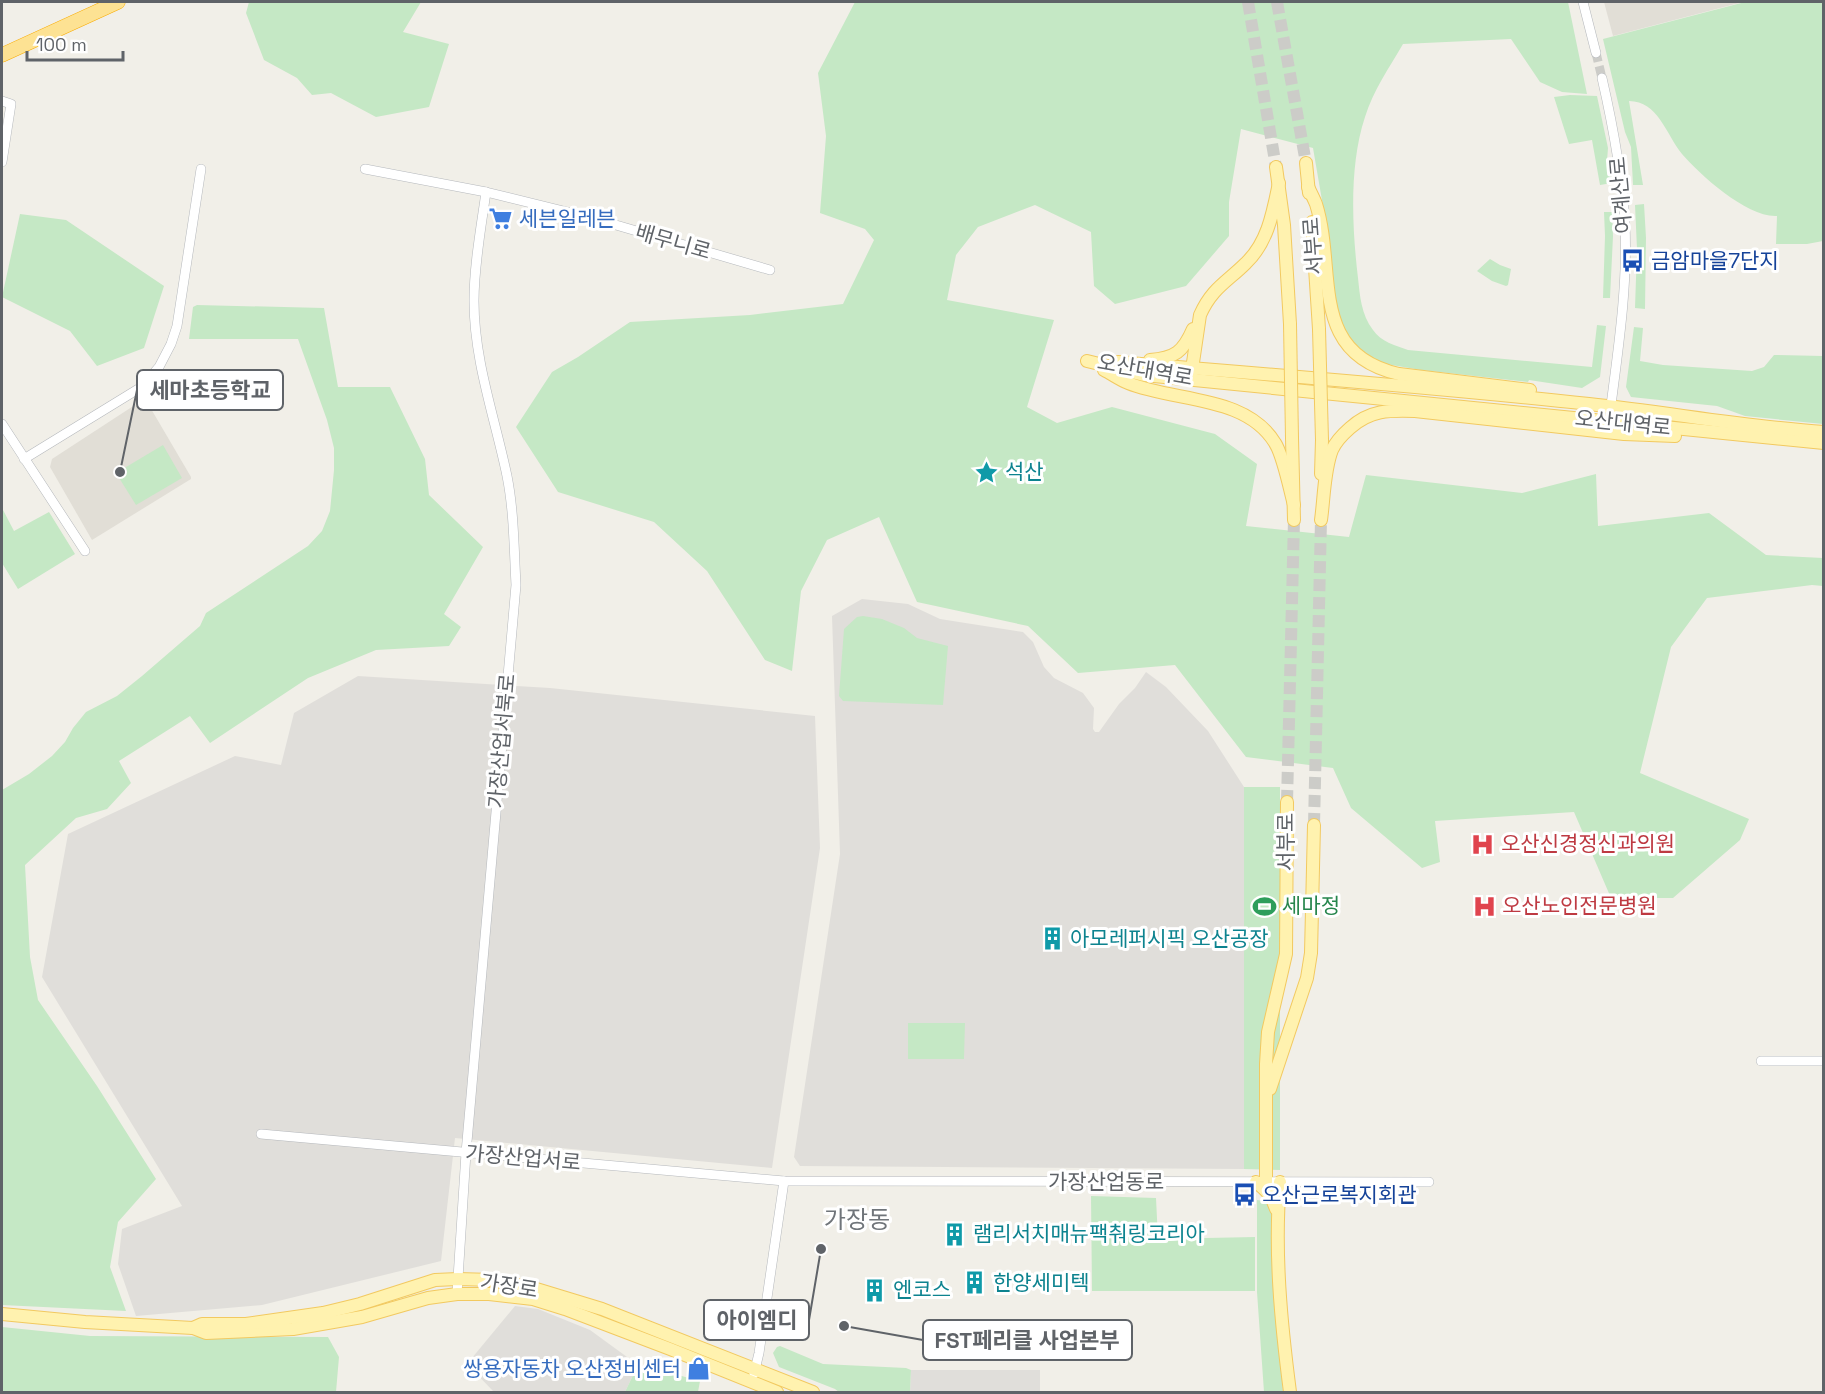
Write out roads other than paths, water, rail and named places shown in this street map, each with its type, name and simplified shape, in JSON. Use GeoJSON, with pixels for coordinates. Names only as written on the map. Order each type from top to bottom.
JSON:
{"type":"FeatureCollection","features":[{"type":"Feature","properties":{"kind":"highway"},"geometry":{"type":"LineString","coordinates":[[2,46],[96,2]]}},
{"type":"Feature","properties":{"kind":"highway"},"geometry":{"type":"LineString","coordinates":[[2,55],[118,2]]}},
{"type":"Feature","properties":{"kind":"main road","name":"서부로"},"geometry":{"type":"LineString","coordinates":[[1306,164],[1319,328],[1322,440],[1321,520],[1332,451],[1340,437],[1370,414],[1391,410],[1415,411],[1628,435],[1746,436]]}},
{"type":"Feature","properties":{"kind":"main road","name":"서부로"},"geometry":{"type":"LineString","coordinates":[[1276,166],[1284,225],[1290,324],[1294,505]]}},
{"type":"Feature","properties":{"kind":"main road"},"geometry":{"type":"LineString","coordinates":[[1117,362],[1169,357],[1184,348],[1211,294],[1256,251],[1269,227],[1279,183]]}},
{"type":"Feature","properties":{"kind":"main road"},"geometry":{"type":"LineString","coordinates":[[1308,187],[1318,215],[1332,313],[1343,338],[1358,355],[1383,370],[1399,374],[1557,393],[1592,404]]}},
{"type":"Feature","properties":{"kind":"main road"},"geometry":{"type":"LineString","coordinates":[[1191,374],[1200,315]]}},
{"type":"Feature","properties":{"kind":"main road","name":"오산대역로"},"geometry":{"type":"LineString","coordinates":[[1087,361],[1144,375],[1191,374],[1417,386],[1592,404],[1727,423],[1824,432]]}},
{"type":"Feature","properties":{"kind":"main road","name":"오산대역로"},"geometry":{"type":"LineString","coordinates":[[1087,361],[1117,362],[1191,374],[1824,443]]}},
{"type":"Feature","properties":{"kind":"main road"},"geometry":{"type":"LineString","coordinates":[[1087,361],[1129,383],[1222,406],[1245,414],[1262,426],[1276,444],[1294,505],[1294,520]]}},
{"type":"Feature","properties":{"kind":"main road","name":"서부로"},"geometry":{"type":"LineString","coordinates":[[1266,1120],[1268,1032],[1286,954],[1287,802]]}},
{"type":"Feature","properties":{"kind":"main road","name":"서부로"},"geometry":{"type":"LineString","coordinates":[[1266,1120],[1270,1085],[1301,997],[1311,953],[1314,825]]}},
{"type":"Feature","properties":{"kind":"main road"},"geometry":{"type":"LineString","coordinates":[[1266,1120],[1261,1182],[1272,1197],[1278,1213]]}},
{"type":"Feature","properties":{"kind":"main road"},"geometry":{"type":"LineString","coordinates":[[1281,1182],[1278,1255],[1282,1335],[1290,1392]]}},
{"type":"Feature","properties":{"kind":"main road","name":"가장로"},"geometry":{"type":"LineString","coordinates":[[193,1328],[202,1324],[246,1324],[323,1313],[360,1304],[435,1280],[493,1280],[533,1288],[602,1309],[813,1392]]}},
{"type":"Feature","properties":{"kind":"main road","name":"가장로"},"geometry":{"type":"LineString","coordinates":[[2,1314],[85,1322],[193,1328],[206,1333],[293,1329],[352,1319],[428,1298],[489,1293],[533,1299],[565,1309],[777,1392]]}},
{"type":"Feature","properties":{"kind":"street"},"geometry":{"type":"LineString","coordinates":[[1583,2],[1596,53]]}},
{"type":"Feature","properties":{"kind":"street","name":"여계산로"},"geometry":{"type":"LineString","coordinates":[[1602,78],[1616,137],[1625,224],[1624,283],[1609,421]]}},
{"type":"Feature","properties":{"kind":"street"},"geometry":{"type":"LineString","coordinates":[[2,162],[6,102]]}},
{"type":"Feature","properties":{"kind":"street"},"geometry":{"type":"LineString","coordinates":[[24,459],[143,386],[159,367],[177,326],[201,169]]}},
{"type":"Feature","properties":{"kind":"street","name":"배무니로"},"geometry":{"type":"LineString","coordinates":[[364,169],[486,192],[592,218],[770,270]]}},
{"type":"Feature","properties":{"kind":"street","name":"가장산업서북로"},"geometry":{"type":"LineString","coordinates":[[457,1294],[466,1153],[516,585],[507,477],[479,355],[474,302],[486,192]]}},
{"type":"Feature","properties":{"kind":"street"},"geometry":{"type":"LineString","coordinates":[[2,424],[85,551]]}},
{"type":"Feature","properties":{"kind":"street"},"geometry":{"type":"LineString","coordinates":[[1761,1061],[1824,1061]]}},
{"type":"Feature","properties":{"kind":"street","name":"가장산업서로"},"geometry":{"type":"LineString","coordinates":[[261,1134],[784,1181]]}},
{"type":"Feature","properties":{"kind":"street"},"geometry":{"type":"LineString","coordinates":[[752,1382],[759,1353],[784,1181]]}},
{"type":"Feature","properties":{"kind":"street","name":"가장산업동로"},"geometry":{"type":"LineString","coordinates":[[784,1181],[1429,1182]]}},
{"type":"Feature","properties":{"kind":"tunnel"},"geometry":{"type":"LineString","coordinates":[[1248,2],[1276,167]]}},
{"type":"Feature","properties":{"kind":"tunnel"},"geometry":{"type":"LineString","coordinates":[[1277,2],[1306,163]]}},
{"type":"Feature","properties":{"kind":"tunnel"},"geometry":{"type":"LineString","coordinates":[[1596,53],[1602,78]]}},
{"type":"Feature","properties":{"kind":"tunnel"},"geometry":{"type":"LineString","coordinates":[[1287,802],[1294,520]]}},
{"type":"Feature","properties":{"kind":"tunnel"},"geometry":{"type":"LineString","coordinates":[[1314,825],[1321,520]]}},
{"type":"Feature","properties":{"kind":"place","name":"세븐일레븐"},"geometry":{"type":"Point","coordinates":[501,219]}},
{"type":"Feature","properties":{"kind":"place","name":"금암마을7단지"},"geometry":{"type":"Point","coordinates":[1633,261]}},
{"type":"Feature","properties":{"kind":"place","name":"세마초등학교"},"geometry":{"type":"Point","coordinates":[120,472]}},
{"type":"Feature","properties":{"kind":"place","name":"석산"},"geometry":{"type":"Point","coordinates":[987,472]}},
{"type":"Feature","properties":{"kind":"place","name":"오산신경정신과의원"},"geometry":{"type":"Point","coordinates":[1483,844]}},
{"type":"Feature","properties":{"kind":"place","name":"세마정"},"geometry":{"type":"Point","coordinates":[1264,906]}},
{"type":"Feature","properties":{"kind":"place","name":"오산노인전문병원"},"geometry":{"type":"Point","coordinates":[1484,906]}},
{"type":"Feature","properties":{"kind":"place","name":"아모레퍼시픽 오산공장"},"geometry":{"type":"Point","coordinates":[1052,939]}},
{"type":"Feature","properties":{"kind":"place","name":"오산근로복지회관"},"geometry":{"type":"Point","coordinates":[1244,1195]}},
{"type":"Feature","properties":{"kind":"place","name":"램리서치매뉴팩춰링코리아"},"geometry":{"type":"Point","coordinates":[955,1234]}},
{"type":"Feature","properties":{"kind":"place","name":"아이엠디"},"geometry":{"type":"Point","coordinates":[821,1249]}},
{"type":"Feature","properties":{"kind":"place","name":"한양세미텍"},"geometry":{"type":"Point","coordinates":[975,1283]}},
{"type":"Feature","properties":{"kind":"place","name":"엔코스"},"geometry":{"type":"Point","coordinates":[875,1290]}},
{"type":"Feature","properties":{"kind":"place","name":"FST페리클 사업본부"},"geometry":{"type":"Point","coordinates":[844,1326]}},
{"type":"Feature","properties":{"kind":"place","name":"쌍용자동차 오산정비센터"},"geometry":{"type":"Point","coordinates":[699,1369]}},
{"type":"Feature","properties":{"kind":"district","name":"가장동"},"geometry":{"type":"Point","coordinates":[857,1220]}}]}
